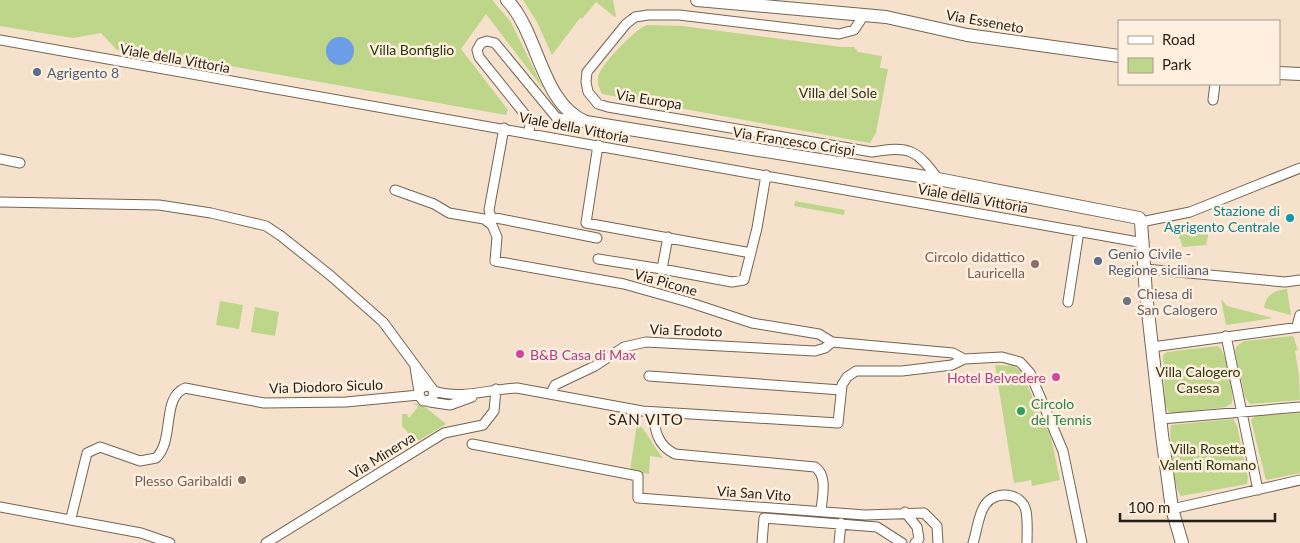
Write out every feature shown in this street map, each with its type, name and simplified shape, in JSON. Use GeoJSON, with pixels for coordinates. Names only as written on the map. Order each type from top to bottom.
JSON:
{"type":"FeatureCollection","features":[{"type":"Feature","properties":{"kind":"main road","name":"Via Francesco Crispi"},"geometry":{"type":"LineString","coordinates":[[506,0],[524,24],[557,99],[576,117],[586,122],[938,179],[1130,214],[1141,222]]}},
{"type":"Feature","properties":{"kind":"main road","name":"Via Esseneto"},"geometry":{"type":"LineString","coordinates":[[697,0],[864,15],[909,21],[1001,41],[1118,56]]}},
{"type":"Feature","properties":{"kind":"main road"},"geometry":{"type":"LineString","coordinates":[[1280,73],[1300,74]]}},
{"type":"Feature","properties":{"kind":"main road"},"geometry":{"type":"LineString","coordinates":[[1141,222],[1152,347],[1172,508],[1182,543]]}},
{"type":"Feature","properties":{"kind":"street","name":"Via Europa"},"geometry":{"type":"LineString","coordinates":[[864,15],[854,30],[839,34],[679,15],[635,17],[626,24],[590,67],[586,77],[586,87],[594,100],[608,107],[872,152],[886,149],[907,150],[923,159],[938,179]]}},
{"type":"Feature","properties":{"kind":"street","name":"Viale della Vittoria"},"geometry":{"type":"LineString","coordinates":[[0,40],[352,104],[529,132],[1144,243]]}},
{"type":"Feature","properties":{"kind":"street"},"geometry":{"type":"LineString","coordinates":[[529,132],[530,123],[527,117],[479,57],[477,50],[481,43],[487,41],[495,43],[556,117],[562,120],[576,117]]}},
{"type":"Feature","properties":{"kind":"street"},"geometry":{"type":"LineString","coordinates":[[1213,100],[1215,85]]}},
{"type":"Feature","properties":{"kind":"street"},"geometry":{"type":"LineString","coordinates":[[504,128],[489,210],[491,217],[597,238]]}},
{"type":"Feature","properties":{"kind":"street"},"geometry":{"type":"LineString","coordinates":[[598,145],[586,224],[751,252]]}},
{"type":"Feature","properties":{"kind":"street"},"geometry":{"type":"LineString","coordinates":[[0,159],[20,162]]}},
{"type":"Feature","properties":{"kind":"street"},"geometry":{"type":"LineString","coordinates":[[1141,222],[1190,212],[1300,168]]}},
{"type":"Feature","properties":{"kind":"street"},"geometry":{"type":"LineString","coordinates":[[598,259],[740,282],[744,280],[766,175]]}},
{"type":"Feature","properties":{"kind":"street","name":"Via Picone"},"geometry":{"type":"LineString","coordinates":[[395,190],[434,204],[449,213],[484,220],[492,225],[497,237],[495,262],[624,284],[752,323],[819,334],[832,342],[954,353],[964,359]]}},
{"type":"Feature","properties":{"kind":"street"},"geometry":{"type":"LineString","coordinates":[[0,202],[159,205],[257,222],[281,236],[331,276],[383,322],[432,389],[435,396],[430,402]]}},
{"type":"Feature","properties":{"kind":"street"},"geometry":{"type":"LineString","coordinates":[[1068,302],[1079,231]]}},
{"type":"Feature","properties":{"kind":"street"},"geometry":{"type":"LineString","coordinates":[[662,270],[668,237]]}},
{"type":"Feature","properties":{"kind":"street"},"geometry":{"type":"LineString","coordinates":[[1144,269],[1285,282],[1300,280]]}},
{"type":"Feature","properties":{"kind":"street"},"geometry":{"type":"LineString","coordinates":[[1152,347],[1299,326],[1300,315]]}},
{"type":"Feature","properties":{"kind":"street"},"geometry":{"type":"LineString","coordinates":[[1226,336],[1258,490]]}},
{"type":"Feature","properties":{"kind":"street","name":"Via Erodoto"},"geometry":{"type":"LineString","coordinates":[[551,393],[555,385],[595,366],[609,355],[624,347],[646,342],[815,351],[825,348],[832,342]]}},
{"type":"Feature","properties":{"kind":"street"},"geometry":{"type":"LineString","coordinates":[[419,394],[425,386],[458,396],[496,389],[517,388],[642,411],[838,423],[841,390],[847,376],[856,371],[910,370],[952,365],[964,359],[1002,357],[1013,359],[1024,365],[1030,373],[1063,451],[1082,543]]}},
{"type":"Feature","properties":{"kind":"street"},"geometry":{"type":"LineString","coordinates":[[415,367],[419,394],[423,401],[457,404],[477,394]]}},
{"type":"Feature","properties":{"kind":"street"},"geometry":{"type":"LineString","coordinates":[[649,376],[841,390]]}},
{"type":"Feature","properties":{"kind":"street","name":"Via Diodoro Siculo"},"geometry":{"type":"LineString","coordinates":[[71,518],[87,453],[100,447],[140,461],[156,458],[164,446],[173,400],[177,393],[185,388],[264,403],[346,402],[419,394]]}},
{"type":"Feature","properties":{"kind":"street","name":"Via Minerva"},"geometry":{"type":"LineString","coordinates":[[266,543],[444,433],[483,425],[494,411],[496,389]]}},
{"type":"Feature","properties":{"kind":"street"},"geometry":{"type":"LineString","coordinates":[[1161,419],[1300,407]]}},
{"type":"Feature","properties":{"kind":"street"},"geometry":{"type":"LineString","coordinates":[[653,412],[658,438],[665,448],[675,454],[816,467],[821,472],[823,479],[821,511],[865,515],[905,512],[924,513],[931,517],[937,526],[938,543]]}},
{"type":"Feature","properties":{"kind":"street","name":"Via San Vito"},"geometry":{"type":"LineString","coordinates":[[472,444],[638,476],[638,498],[821,511]]}},
{"type":"Feature","properties":{"kind":"street"},"geometry":{"type":"LineString","coordinates":[[1172,508],[1300,480]]}},
{"type":"Feature","properties":{"kind":"street"},"geometry":{"type":"LineString","coordinates":[[973,543],[985,505],[992,498],[1002,495],[1017,499],[1024,507],[1027,543]]}},
{"type":"Feature","properties":{"kind":"street"},"geometry":{"type":"LineString","coordinates":[[0,507],[71,518],[141,532],[170,543]]}},
{"type":"Feature","properties":{"kind":"street"},"geometry":{"type":"LineString","coordinates":[[905,512],[919,532],[919,539],[916,543]]}},
{"type":"Feature","properties":{"kind":"street"},"geometry":{"type":"LineString","coordinates":[[762,543],[764,518],[877,527],[889,540],[902,543]]}},
{"type":"Feature","properties":{"kind":"street"},"geometry":{"type":"LineString","coordinates":[[839,543],[841,523]]}},
{"type":"Feature","properties":{"kind":"green space","name":"Villa Bonfiglio"},"geometry":{"type":"Polygon","coordinates":[[[0,0],[492,0],[511,22],[544,90],[486,14],[461,49],[508,110],[506,115],[163,54],[117,50],[101,33],[73,38],[0,26],[0,0]]]}},
{"type":"Feature","properties":{"kind":"green space"},"geometry":{"type":"Polygon","coordinates":[[[523,0],[613,0],[616,16],[596,2],[582,19],[580,18],[552,55],[537,22],[523,0]]]}},
{"type":"Feature","properties":{"kind":"green space","name":"Villa del Sole"},"geometry":{"type":"Polygon","coordinates":[[[647,25],[682,26],[841,47],[854,47],[858,52],[882,56],[880,68],[888,69],[876,133],[870,143],[602,94],[598,79],[602,69],[627,40],[647,25]]]}},
{"type":"Feature","properties":{"kind":"green space"},"geometry":{"type":"Polygon","coordinates":[[[795,201],[845,210],[844,215],[794,206],[795,201]]]}},
{"type":"Feature","properties":{"kind":"green space"},"geometry":{"type":"Polygon","coordinates":[[[1185,231],[1209,232],[1206,245],[1183,247],[1178,234],[1185,231]]]}},
{"type":"Feature","properties":{"kind":"green space"},"geometry":{"type":"Polygon","coordinates":[[[1287,289],[1291,315],[1264,308],[1271,294],[1287,289]]]}},
{"type":"Feature","properties":{"kind":"green space"},"geometry":{"type":"Polygon","coordinates":[[[1221,299],[1227,306],[1273,318],[1226,325],[1221,299]]]}},
{"type":"Feature","properties":{"kind":"green space"},"geometry":{"type":"Polygon","coordinates":[[[220,301],[243,305],[239,329],[216,325],[220,301]]]}},
{"type":"Feature","properties":{"kind":"green space"},"geometry":{"type":"Polygon","coordinates":[[[255,307],[279,312],[275,336],[251,332],[255,307]]]}},
{"type":"Feature","properties":{"kind":"green space"},"geometry":{"type":"Polygon","coordinates":[[[1293,336],[1298,350],[1295,351],[1300,400],[1250,404],[1245,397],[1235,352],[1236,347],[1244,341],[1293,336]]]}},
{"type":"Feature","properties":{"kind":"green space","name":"Villa Calogero Casesa"},"geometry":{"type":"Polygon","coordinates":[[[1218,346],[1224,355],[1229,372],[1232,403],[1226,407],[1172,413],[1168,411],[1165,405],[1163,355],[1167,352],[1218,346]]]}},
{"type":"Feature","properties":{"kind":"green space","name":"Circolo del Tennis"},"geometry":{"type":"Polygon","coordinates":[[[995,365],[1013,366],[1021,371],[1051,438],[1060,480],[1032,486],[1031,480],[1014,483],[995,365]]]}},
{"type":"Feature","properties":{"kind":"green space"},"geometry":{"type":"Polygon","coordinates":[[[413,403],[425,407],[446,424],[416,442],[402,426],[402,414],[407,414],[409,418],[418,407],[413,403]]]}},
{"type":"Feature","properties":{"kind":"green space"},"geometry":{"type":"Polygon","coordinates":[[[1300,413],[1300,473],[1266,480],[1251,420],[1255,416],[1300,413]]]}},
{"type":"Feature","properties":{"kind":"green space","name":"Villa Rosetta Valenti Romano"},"geometry":{"type":"Polygon","coordinates":[[[1233,419],[1237,426],[1248,478],[1247,484],[1181,496],[1174,473],[1171,451],[1171,425],[1233,419]]]}},
{"type":"Feature","properties":{"kind":"green space"},"geometry":{"type":"Polygon","coordinates":[[[637,423],[663,458],[650,456],[649,474],[630,471],[637,423]]]}},
{"type":"Feature","properties":{"kind":"water"},"geometry":{"type":"Polygon","coordinates":[[[340,37],[350,41],[354,51],[350,61],[340,65],[330,61],[326,51],[330,41],[340,37]]]}},
{"type":"Feature","properties":{"kind":"place","name":"Agrigento 8"},"geometry":{"type":"Point","coordinates":[37,72]}},
{"type":"Feature","properties":{"kind":"place","name":"Stazione di Agrigento Centrale"},"geometry":{"type":"Point","coordinates":[1290,218]}},
{"type":"Feature","properties":{"kind":"place","name":"Genio Civile - Regione siciliana"},"geometry":{"type":"Point","coordinates":[1098,261]}},
{"type":"Feature","properties":{"kind":"place","name":"Circolo didattico Lauricella"},"geometry":{"type":"Point","coordinates":[1035,264]}},
{"type":"Feature","properties":{"kind":"place","name":"Chiesa di San Calogero"},"geometry":{"type":"Point","coordinates":[1127,301]}},
{"type":"Feature","properties":{"kind":"place","name":"B&B Casa di Max"},"geometry":{"type":"Point","coordinates":[520,354]}},
{"type":"Feature","properties":{"kind":"place","name":"Hotel Belvedere"},"geometry":{"type":"Point","coordinates":[1056,377]}},
{"type":"Feature","properties":{"kind":"place","name":"Circolo del Tennis"},"geometry":{"type":"Point","coordinates":[1021,411]}},
{"type":"Feature","properties":{"kind":"place","name":"Plesso Garibaldi"},"geometry":{"type":"Point","coordinates":[242,480]}},
{"type":"Feature","properties":{"kind":"district","name":"SAN VITO"},"geometry":{"type":"Point","coordinates":[646,419]}}]}
